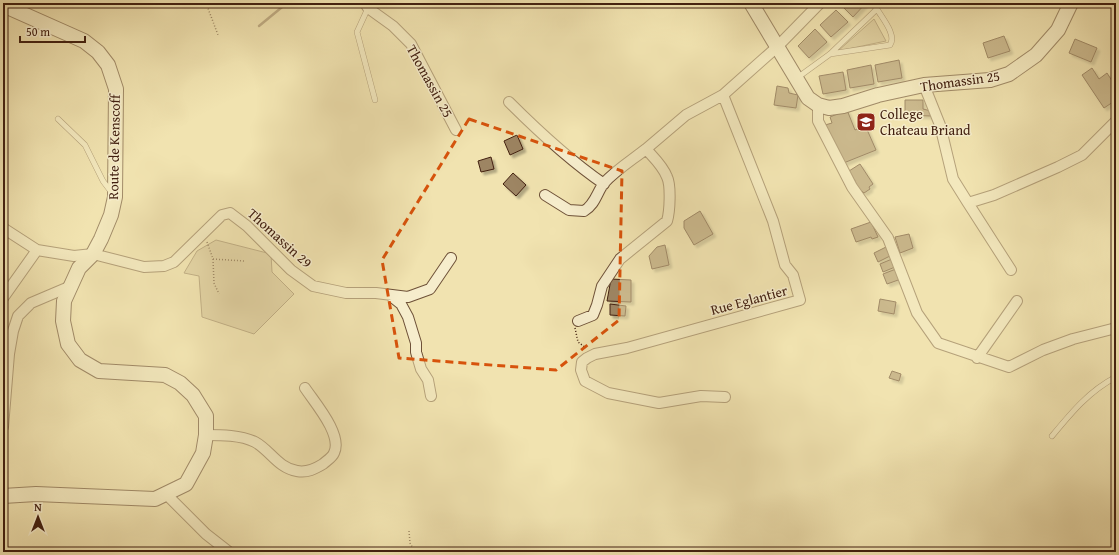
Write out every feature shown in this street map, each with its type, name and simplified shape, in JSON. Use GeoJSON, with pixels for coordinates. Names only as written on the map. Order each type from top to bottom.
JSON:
{"type":"FeatureCollection","features":[{"type":"Feature","properties":{"kind":"main road"},"geometry":{"type":"LineString","coordinates":[[751,3],[808,98],[818,105]]}},
{"type":"Feature","properties":{"kind":"main road","name":"Thomassin 25"},"geometry":{"type":"LineString","coordinates":[[818,105],[829,108],[843,106],[878,95],[924,85],[990,80],[1009,74],[1036,55],[1058,30],[1071,3]]}},
{"type":"Feature","properties":{"kind":"main road","name":"Route de Kenscoff"},"geometry":{"type":"LineString","coordinates":[[3,5],[84,41],[98,52],[108,65],[116,90],[115,197],[111,215],[93,254],[79,268],[64,301],[63,321],[68,344],[80,360],[99,371],[165,375],[180,383],[193,395],[206,416],[206,434],[203,453],[186,484],[167,495],[155,499],[36,494],[3,496]]}},
{"type":"Feature","properties":{"kind":"street"},"geometry":{"type":"LineString","coordinates":[[545,196],[569,210],[584,211],[593,204],[604,184],[612,175],[646,149],[686,115],[723,95],[777,47],[820,3]]}},
{"type":"Feature","properties":{"kind":"street","name":"Thomassin 25"},"geometry":{"type":"LineString","coordinates":[[367,6],[393,26],[411,44],[456,130]]}},
{"type":"Feature","properties":{"kind":"street"},"geometry":{"type":"LineString","coordinates":[[924,85],[940,125],[953,179],[1011,270]]}},
{"type":"Feature","properties":{"kind":"street","name":"Rue Eglantier"},"geometry":{"type":"LineString","coordinates":[[595,354],[627,348],[800,300],[793,275],[785,265],[773,221],[723,95]]}},
{"type":"Feature","properties":{"kind":"street"},"geometry":{"type":"LineString","coordinates":[[509,102],[553,145],[604,184]]}},
{"type":"Feature","properties":{"kind":"street"},"geometry":{"type":"LineString","coordinates":[[818,105],[818,121],[852,187],[888,238],[917,313],[938,343],[977,358],[1009,367],[1043,350],[1073,339],[1116,328]]}},
{"type":"Feature","properties":{"kind":"street"},"geometry":{"type":"LineString","coordinates":[[968,203],[1000,192],[1082,155],[1116,121]]}},
{"type":"Feature","properties":{"kind":"street"},"geometry":{"type":"LineString","coordinates":[[578,321],[593,315],[602,286],[620,259],[667,221],[670,213],[668,178],[660,165],[646,149]]}},
{"type":"Feature","properties":{"kind":"street","name":"Thomassin 29"},"geometry":{"type":"LineString","coordinates":[[37,250],[74,256],[93,254],[144,267],[164,266],[174,262],[222,215],[230,213],[247,226],[292,270],[313,286],[346,293],[408,297],[430,288],[451,258]]}},
{"type":"Feature","properties":{"kind":"street"},"geometry":{"type":"LineString","coordinates":[[3,228],[37,250],[3,298]]}},
{"type":"Feature","properties":{"kind":"street"},"geometry":{"type":"LineString","coordinates":[[3,427],[9,354],[13,331],[18,316],[31,304],[71,286]]}},
{"type":"Feature","properties":{"kind":"street"},"geometry":{"type":"LineString","coordinates":[[389,295],[401,304],[408,317],[416,344],[416,352],[428,380],[431,396]]}},
{"type":"Feature","properties":{"kind":"street"},"geometry":{"type":"LineString","coordinates":[[977,358],[1017,301]]}},
{"type":"Feature","properties":{"kind":"street"},"geometry":{"type":"LineString","coordinates":[[595,354],[582,362],[582,375],[586,381],[608,393],[659,403],[669,403],[702,396],[724,397]]}},
{"type":"Feature","properties":{"kind":"street"},"geometry":{"type":"LineString","coordinates":[[206,434],[232,436],[255,442],[283,466],[298,472],[314,470],[334,454],[336,448],[335,438],[330,424],[305,388]]}},
{"type":"Feature","properties":{"kind":"street"},"geometry":{"type":"LineString","coordinates":[[167,495],[206,534],[229,552]]}},
{"type":"Feature","properties":{"kind":"lane"},"geometry":{"type":"LineString","coordinates":[[830,54],[890,45],[893,40],[892,35],[872,3]]}},
{"type":"Feature","properties":{"kind":"lane"},"geometry":{"type":"LineString","coordinates":[[367,6],[357,32],[375,100]]}},
{"type":"Feature","properties":{"kind":"lane"},"geometry":{"type":"LineString","coordinates":[[797,78],[830,54],[877,10]]}},
{"type":"Feature","properties":{"kind":"lane"},"geometry":{"type":"LineString","coordinates":[[58,119],[85,145],[103,180],[115,197]]}},
{"type":"Feature","properties":{"kind":"lane"},"geometry":{"type":"LineString","coordinates":[[1052,436],[1080,402],[1105,382],[1116,377]]}},
{"type":"Feature","properties":{"kind":"path"},"geometry":{"type":"LineString","coordinates":[[206,3],[218,35]]}},
{"type":"Feature","properties":{"kind":"path"},"geometry":{"type":"LineString","coordinates":[[202,234],[213,259],[214,283],[219,294]]}},
{"type":"Feature","properties":{"kind":"path"},"geometry":{"type":"LineString","coordinates":[[213,259],[244,261]]}},
{"type":"Feature","properties":{"kind":"path"},"geometry":{"type":"LineString","coordinates":[[578,321],[574,330],[578,342],[595,354]]}},
{"type":"Feature","properties":{"kind":"path"},"geometry":{"type":"LineString","coordinates":[[409,531],[410,543],[414,552]]}},
{"type":"Feature","properties":{"kind":"highlighted area"},"geometry":{"type":"Polygon","coordinates":[[[469,119],[622,171],[619,320],[556,370],[399,358],[382,260],[469,119]]]}},
{"type":"Feature","properties":{"kind":"shaded area"},"geometry":{"type":"Polygon","coordinates":[[[874,19],[886,41],[838,51],[874,19]]]}},
{"type":"Feature","properties":{"kind":"shaded area"},"geometry":{"type":"Polygon","coordinates":[[[216,240],[271,254],[272,272],[294,294],[254,334],[202,317],[199,276],[184,273],[197,251],[216,240]]]}},
{"type":"Feature","properties":{"kind":"building"},"geometry":{"type":"Polygon","coordinates":[[[842,3],[866,3],[853,17],[841,5],[842,3]]]}},
{"type":"Feature","properties":{"kind":"building"},"geometry":{"type":"Polygon","coordinates":[[[836,10],[848,22],[831,37],[820,25],[836,10]]]}},
{"type":"Feature","properties":{"kind":"building"},"geometry":{"type":"Polygon","coordinates":[[[815,29],[827,42],[809,58],[798,46],[815,29]]]}},
{"type":"Feature","properties":{"kind":"building"},"geometry":{"type":"Polygon","coordinates":[[[1004,36],[1010,51],[988,58],[983,43],[1004,36]]]}},
{"type":"Feature","properties":{"kind":"building"},"geometry":{"type":"Polygon","coordinates":[[[1075,39],[1097,48],[1091,62],[1069,53],[1075,39]]]}},
{"type":"Feature","properties":{"kind":"building"},"geometry":{"type":"Polygon","coordinates":[[[899,60],[902,78],[878,82],[875,65],[899,60]]]}},
{"type":"Feature","properties":{"kind":"building"},"geometry":{"type":"Polygon","coordinates":[[[871,65],[874,84],[850,88],[847,70],[871,65]]]}},
{"type":"Feature","properties":{"kind":"building"},"geometry":{"type":"Polygon","coordinates":[[[1092,68],[1099,79],[1107,73],[1116,87],[1116,100],[1104,108],[1082,75],[1092,68]]]}},
{"type":"Feature","properties":{"kind":"building"},"geometry":{"type":"Polygon","coordinates":[[[843,72],[846,90],[823,94],[819,76],[843,72]]]}},
{"type":"Feature","properties":{"kind":"building"},"geometry":{"type":"Polygon","coordinates":[[[777,86],[788,88],[789,93],[798,95],[796,108],[774,105],[777,86]]]}},
{"type":"Feature","properties":{"kind":"building"},"geometry":{"type":"Polygon","coordinates":[[[905,100],[923,100],[923,109],[931,111],[931,116],[905,115],[905,100]]]}},
{"type":"Feature","properties":{"kind":"building"},"geometry":{"type":"Polygon","coordinates":[[[847,110],[855,130],[865,125],[876,150],[841,164],[825,125],[832,123],[830,117],[847,110]]]}},
{"type":"Feature","properties":{"kind":"building"},"geometry":{"type":"Polygon","coordinates":[[[517,135],[523,149],[510,155],[504,141],[517,135]]]}},
{"type":"Feature","properties":{"kind":"building"},"geometry":{"type":"Polygon","coordinates":[[[491,157],[494,169],[481,172],[478,161],[491,157]]]}},
{"type":"Feature","properties":{"kind":"building"},"geometry":{"type":"Polygon","coordinates":[[[860,164],[873,184],[869,187],[870,189],[864,193],[862,191],[859,193],[852,183],[855,181],[849,171],[860,164]]]}},
{"type":"Feature","properties":{"kind":"building"},"geometry":{"type":"Polygon","coordinates":[[[513,173],[526,185],[516,196],[503,184],[513,173]]]}},
{"type":"Feature","properties":{"kind":"building"},"geometry":{"type":"Polygon","coordinates":[[[700,211],[713,234],[694,245],[684,228],[684,221],[700,211]]]}},
{"type":"Feature","properties":{"kind":"building"},"geometry":{"type":"Polygon","coordinates":[[[871,222],[878,237],[872,239],[871,237],[856,242],[851,229],[871,222]]]}},
{"type":"Feature","properties":{"kind":"building"},"geometry":{"type":"Polygon","coordinates":[[[909,234],[913,248],[900,253],[895,237],[909,234]]]}},
{"type":"Feature","properties":{"kind":"building"},"geometry":{"type":"Polygon","coordinates":[[[665,245],[669,265],[652,269],[649,256],[657,247],[665,245]]]}},
{"type":"Feature","properties":{"kind":"building"},"geometry":{"type":"Polygon","coordinates":[[[888,246],[892,255],[878,262],[874,253],[888,246]]]}},
{"type":"Feature","properties":{"kind":"building"},"geometry":{"type":"Polygon","coordinates":[[[892,259],[895,267],[883,272],[880,264],[892,259]]]}},
{"type":"Feature","properties":{"kind":"building"},"geometry":{"type":"Polygon","coordinates":[[[896,269],[901,279],[887,284],[883,274],[896,269]]]}},
{"type":"Feature","properties":{"kind":"building"},"geometry":{"type":"Polygon","coordinates":[[[611,279],[631,280],[631,302],[607,301],[611,279]]]}},
{"type":"Feature","properties":{"kind":"building"},"geometry":{"type":"Polygon","coordinates":[[[880,299],[896,302],[894,314],[878,311],[880,299]]]}},
{"type":"Feature","properties":{"kind":"building"},"geometry":{"type":"Polygon","coordinates":[[[610,304],[626,306],[625,316],[610,315],[610,304]]]}},
{"type":"Feature","properties":{"kind":"building"},"geometry":{"type":"Polygon","coordinates":[[[892,371],[901,374],[899,381],[889,378],[892,371]]]}},
{"type":"Feature","properties":{"kind":"waterway"},"geometry":{"type":"LineString","coordinates":[[259,26],[287,3]]}},
{"type":"Feature","properties":{"kind":"place","name":"College Chateau Briand"},"geometry":{"type":"Point","coordinates":[866,122]}}]}
